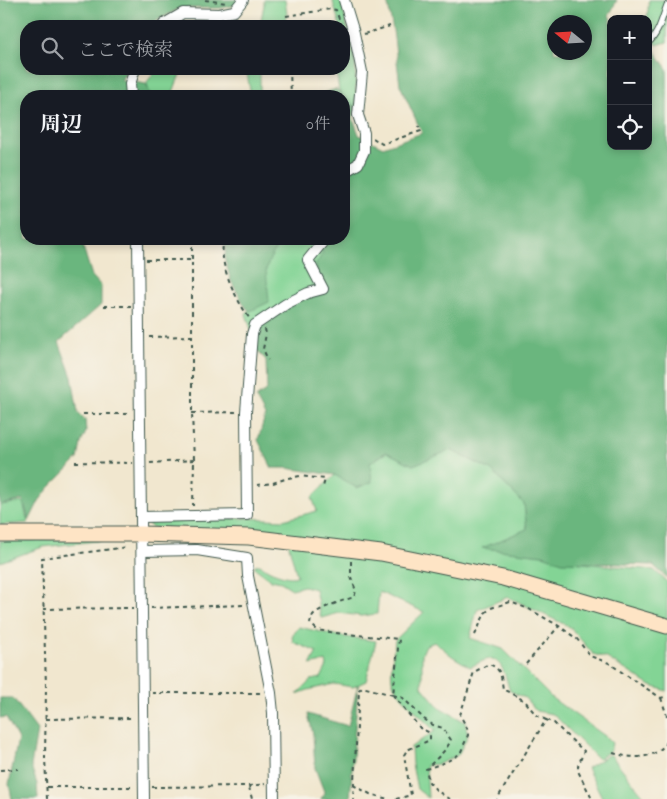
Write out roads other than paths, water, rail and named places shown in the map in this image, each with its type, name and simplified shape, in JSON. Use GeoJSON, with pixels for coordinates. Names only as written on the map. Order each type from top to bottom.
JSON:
{"type":"FeatureCollection","features":[{"type":"Feature","properties":{"kind":"street"},"geometry":{"type":"LineString","coordinates":[[171,20],[183,13],[219,14],[234,11],[243,0]]}},
{"type":"Feature","properties":{"kind":"street"},"geometry":{"type":"LineString","coordinates":[[344,0],[350,20]]}},
{"type":"Feature","properties":{"kind":"street"},"geometry":{"type":"LineString","coordinates":[[350,22],[362,72],[358,115],[364,133],[364,151],[358,164],[350,169]]}},
{"type":"Feature","properties":{"kind":"street"},"geometry":{"type":"LineString","coordinates":[[130,90],[132,75]]}},
{"type":"Feature","properties":{"kind":"street"},"geometry":{"type":"LineString","coordinates":[[138,245],[144,799]]}},
{"type":"Feature","properties":{"kind":"street"},"geometry":{"type":"LineString","coordinates":[[141,517],[247,515],[246,412],[252,334],[258,322],[286,304],[323,289],[308,260],[320,245]]}},
{"type":"Feature","properties":{"kind":"street"},"geometry":{"type":"LineString","coordinates":[[0,534],[141,543],[247,558],[248,576],[271,693],[274,799]]}},
{"type":"Feature","properties":{"kind":"street"},"geometry":{"type":"LineString","coordinates":[[141,543],[249,537],[408,558],[503,578],[667,626]]}},
{"type":"Feature","properties":{"kind":"lane"},"geometry":{"type":"LineString","coordinates":[[652,40],[657,33],[667,4]]}}]}
